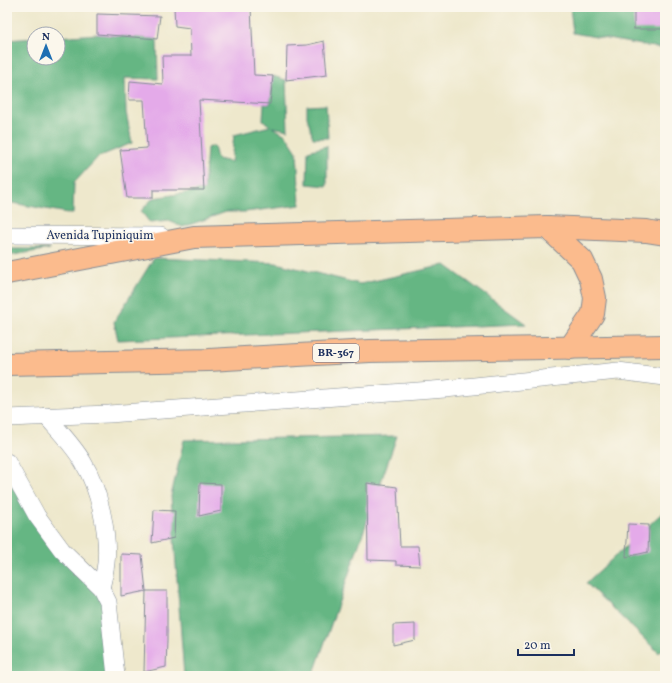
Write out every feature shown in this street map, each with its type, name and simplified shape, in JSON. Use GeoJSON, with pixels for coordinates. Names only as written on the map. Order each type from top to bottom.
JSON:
{"type":"FeatureCollection","features":[{"type":"Feature","properties":{"kind":"main road"},"geometry":{"type":"LineString","coordinates":[[7,273],[194,237],[547,227],[646,231],[665,234]]}},
{"type":"Feature","properties":{"kind":"main road"},"geometry":{"type":"LineString","coordinates":[[547,227],[582,260],[591,279],[595,298],[593,314],[570,348]]}},
{"type":"Feature","properties":{"kind":"main road","name":"BR-367"},"geometry":{"type":"LineString","coordinates":[[7,364],[210,360],[370,351],[665,346]]}},
{"type":"Feature","properties":{"kind":"street","name":"Avenida Tupiniquim"},"geometry":{"type":"LineString","coordinates":[[7,235],[194,237]]}},
{"type":"Feature","properties":{"kind":"street"},"geometry":{"type":"LineString","coordinates":[[7,418],[253,404],[445,389],[618,371],[665,377]]}},
{"type":"Feature","properties":{"kind":"street"},"geometry":{"type":"LineString","coordinates":[[46,416],[83,461],[93,480],[105,537],[106,563],[101,588]]}},
{"type":"Feature","properties":{"kind":"street"},"geometry":{"type":"LineString","coordinates":[[7,462],[37,516],[62,550],[101,588],[108,602],[116,676]]}},
{"type":"Feature","properties":{"kind":"green space"},"geometry":{"type":"Polygon","coordinates":[[[570,7],[665,7],[665,49],[573,33],[570,7]]]}},
{"type":"Feature","properties":{"kind":"green space"},"geometry":{"type":"Polygon","coordinates":[[[97,34],[157,39],[158,79],[125,78],[126,112],[132,143],[98,157],[74,183],[73,214],[7,202],[7,40],[26,39],[26,66],[66,66],[66,36],[97,34]]]}},
{"type":"Feature","properties":{"kind":"green space"},"geometry":{"type":"Polygon","coordinates":[[[273,76],[286,80],[288,130],[272,127],[286,135],[297,152],[300,205],[245,212],[226,212],[183,227],[169,221],[150,223],[141,211],[153,198],[204,190],[207,148],[214,146],[217,159],[231,162],[234,135],[270,126],[263,120],[264,104],[270,104],[273,76]]]}},
{"type":"Feature","properties":{"kind":"green space"},"geometry":{"type":"Polygon","coordinates":[[[326,105],[328,138],[313,138],[307,117],[307,106],[326,105]]]}},
{"type":"Feature","properties":{"kind":"green space"},"geometry":{"type":"Polygon","coordinates":[[[327,146],[327,186],[307,184],[308,151],[327,146]]]}},
{"type":"Feature","properties":{"kind":"green space"},"geometry":{"type":"Polygon","coordinates":[[[7,249],[50,249],[7,256],[7,249]]]}},
{"type":"Feature","properties":{"kind":"green space"},"geometry":{"type":"Polygon","coordinates":[[[154,258],[276,263],[360,284],[445,265],[526,324],[118,340],[114,322],[154,258]]]}},
{"type":"Feature","properties":{"kind":"green space"},"geometry":{"type":"Polygon","coordinates":[[[397,436],[313,676],[184,676],[171,496],[184,440],[397,436]]]}},
{"type":"Feature","properties":{"kind":"green space"},"geometry":{"type":"Polygon","coordinates":[[[7,481],[101,588],[113,676],[7,676],[7,481]]]}},
{"type":"Feature","properties":{"kind":"green space"},"geometry":{"type":"Polygon","coordinates":[[[665,500],[665,647],[659,653],[586,583],[662,513],[665,500]]]}},
{"type":"Feature","properties":{"kind":"building"},"geometry":{"type":"Polygon","coordinates":[[[174,7],[251,7],[254,75],[273,76],[270,104],[199,100],[204,190],[153,190],[153,198],[127,198],[120,150],[147,148],[144,100],[129,100],[130,81],[163,84],[162,56],[191,56],[190,28],[175,26],[174,7]]]}},
{"type":"Feature","properties":{"kind":"building"},"geometry":{"type":"Polygon","coordinates":[[[634,7],[665,7],[665,29],[634,29],[634,7]]]}},
{"type":"Feature","properties":{"kind":"building"},"geometry":{"type":"Polygon","coordinates":[[[97,14],[160,16],[157,39],[97,34],[97,14]]]}},
{"type":"Feature","properties":{"kind":"building"},"geometry":{"type":"Polygon","coordinates":[[[324,41],[327,75],[286,80],[287,46],[307,45],[324,41]]]}},
{"type":"Feature","properties":{"kind":"building"},"geometry":{"type":"Polygon","coordinates":[[[200,483],[221,484],[221,511],[199,516],[200,483]]]}},
{"type":"Feature","properties":{"kind":"building"},"geometry":{"type":"Polygon","coordinates":[[[367,483],[397,487],[400,546],[418,546],[420,566],[396,565],[396,561],[368,560],[367,483]]]}},
{"type":"Feature","properties":{"kind":"building"},"geometry":{"type":"Polygon","coordinates":[[[154,510],[175,511],[174,538],[152,543],[154,510]]]}},
{"type":"Feature","properties":{"kind":"building"},"geometry":{"type":"Polygon","coordinates":[[[628,524],[649,525],[648,552],[626,557],[628,524]]]}},
{"type":"Feature","properties":{"kind":"building"},"geometry":{"type":"Polygon","coordinates":[[[121,554],[142,555],[146,591],[121,596],[121,554]]]}},
{"type":"Feature","properties":{"kind":"building"},"geometry":{"type":"Polygon","coordinates":[[[146,591],[167,591],[167,640],[166,667],[144,672],[146,591]]]}},
{"type":"Feature","properties":{"kind":"building"},"geometry":{"type":"Polygon","coordinates":[[[415,624],[415,640],[393,645],[393,625],[415,624]]]}}]}
